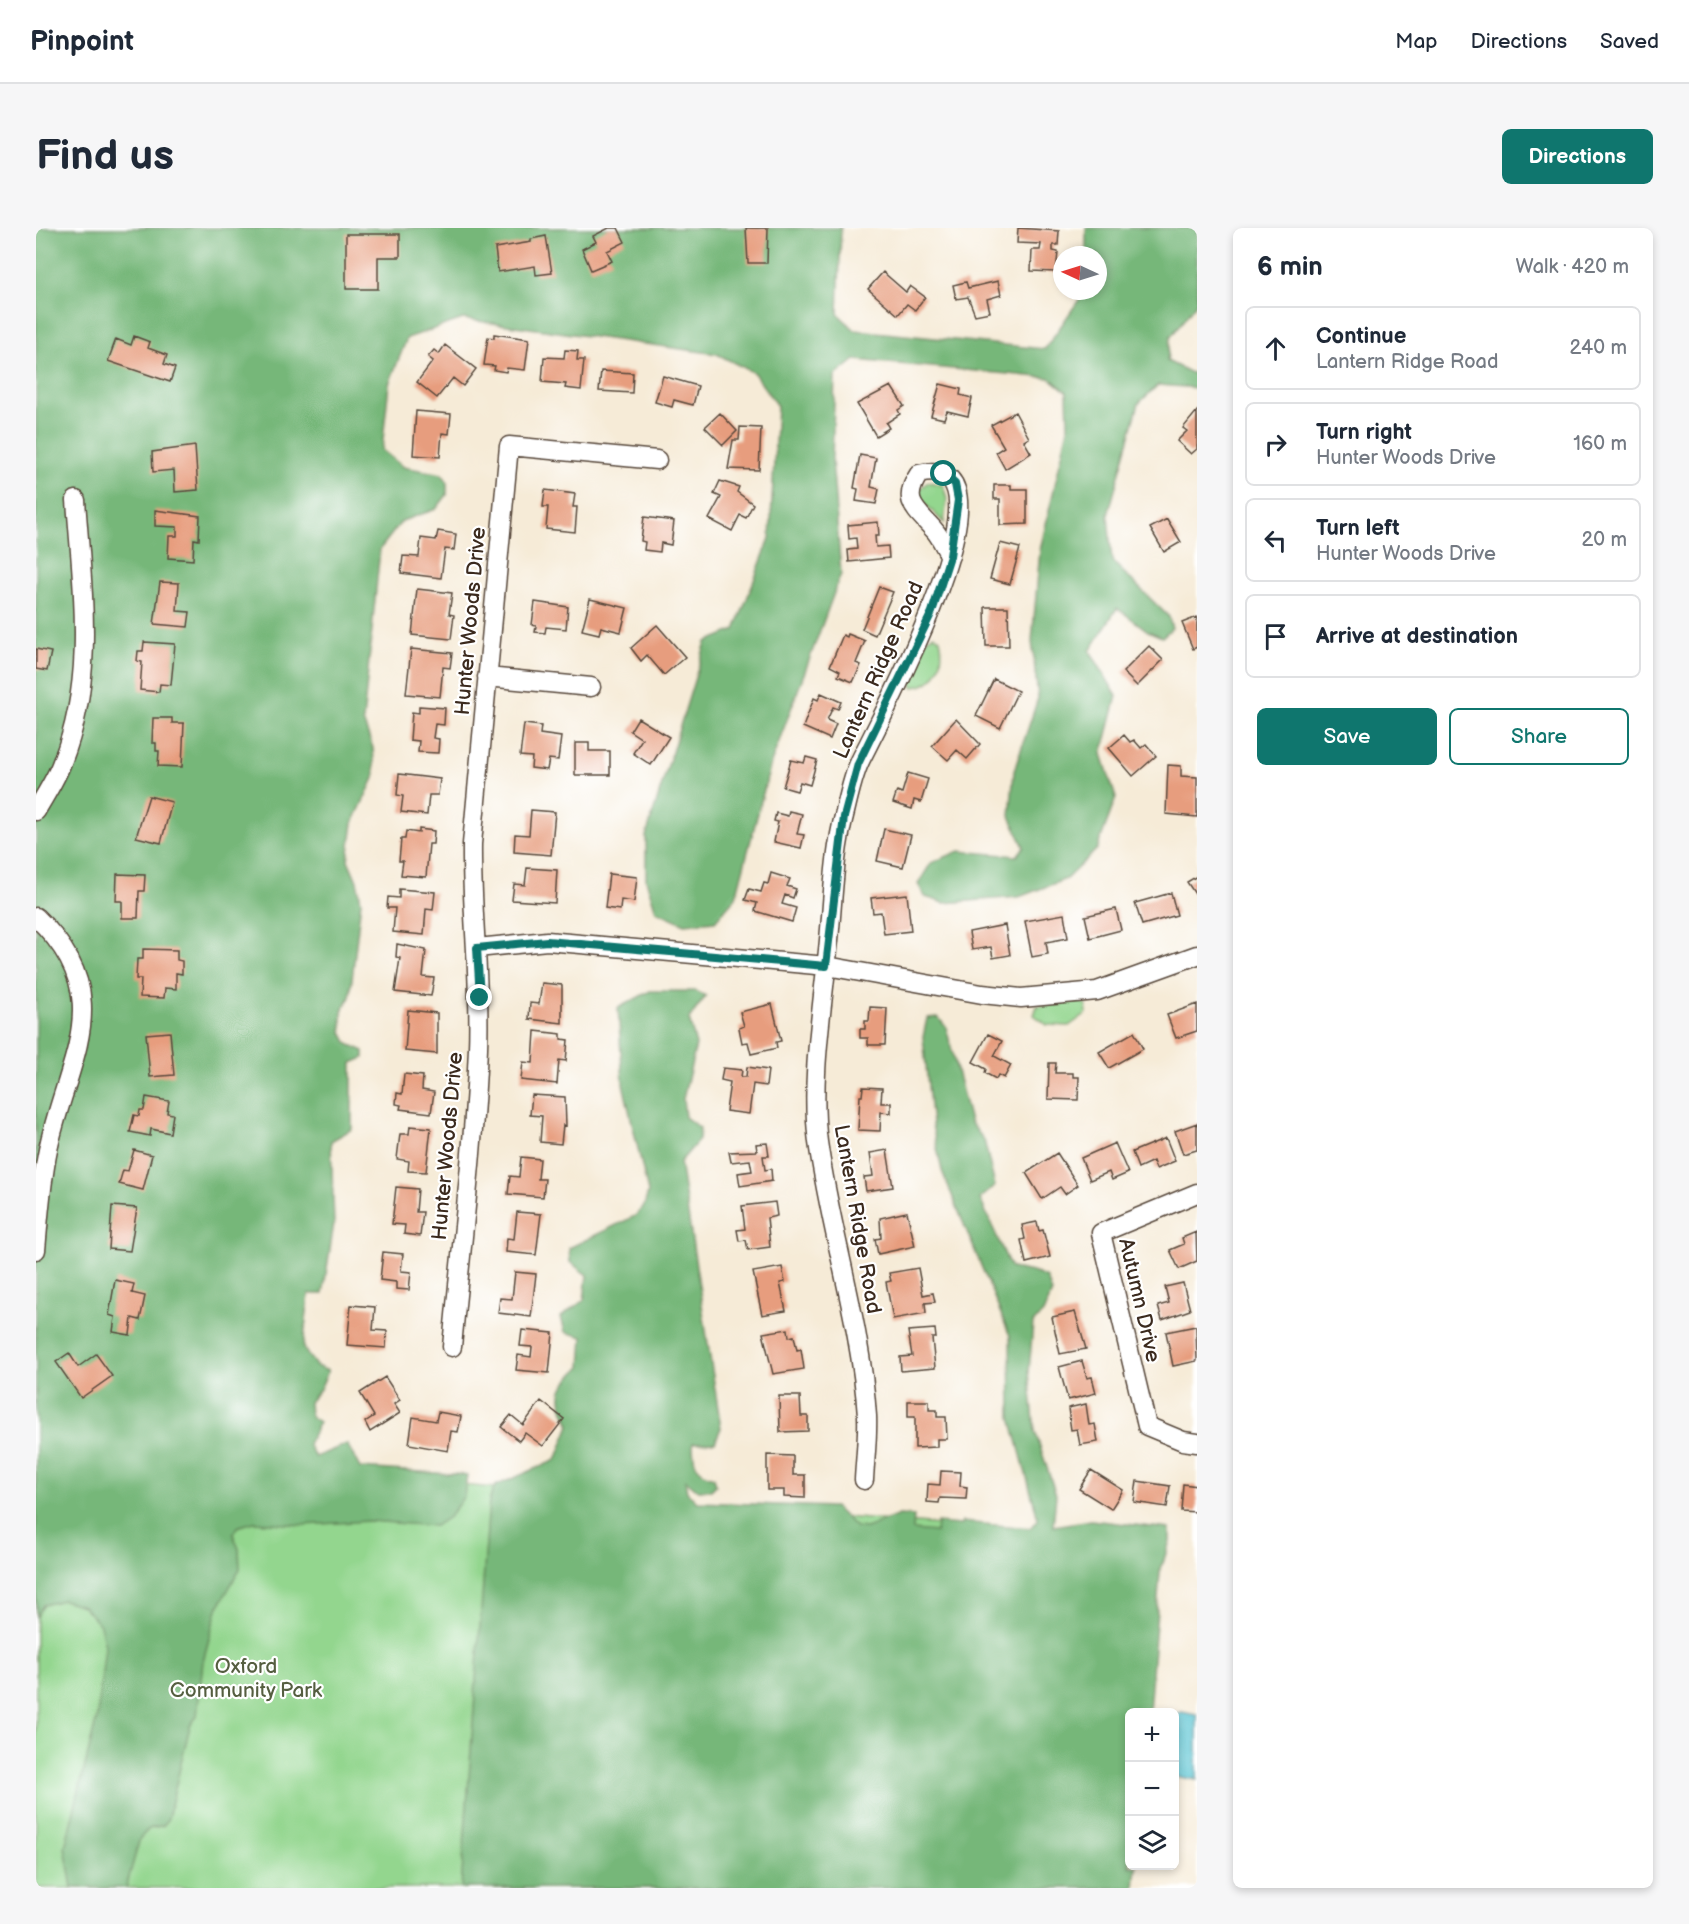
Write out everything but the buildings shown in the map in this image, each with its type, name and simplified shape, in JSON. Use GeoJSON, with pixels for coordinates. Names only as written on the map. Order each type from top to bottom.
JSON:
{"type":"FeatureCollection","features":[{"type":"Feature","properties":{"kind":"street","name":"Hunter Woods Drive"},"geometry":{"type":"LineString","coordinates":[[452,1347],[478,1050],[477,948],[472,892],[472,844],[509,446],[657,460]]}},
{"type":"Feature","properties":{"kind":"street"},"geometry":{"type":"LineString","coordinates":[[36,811],[62,764],[74,723],[83,679],[86,640],[76,500]]}},
{"type":"Feature","properties":{"kind":"street","name":"Lantern Ridge Road"},"geometry":{"type":"LineString","coordinates":[[864,1480],[867,1418],[862,1367],[818,1140],[816,1091],[826,966],[844,817],[858,764],[932,612],[950,556]]}},
{"type":"Feature","properties":{"kind":"street"},"geometry":{"type":"LineString","coordinates":[[487,677],[591,687]]}},
{"type":"Feature","properties":{"kind":"street"},"geometry":{"type":"LineString","coordinates":[[36,917],[58,939],[77,976],[82,1010],[79,1046],[48,1149],[36,1250]]}},
{"type":"Feature","properties":{"kind":"street"},"geometry":{"type":"LineString","coordinates":[[477,948],[547,941],[826,966],[982,994],[1021,998],[1097,991],[1197,955]]}},
{"type":"Feature","properties":{"kind":"street","name":"Autumn Drive"},"geometry":{"type":"LineString","coordinates":[[1197,1193],[1101,1233],[1147,1426],[1183,1441],[1197,1443]]}},
{"type":"Feature","properties":{"kind":"green space"},"geometry":{"type":"Polygon","coordinates":[[[36,228],[841,228],[838,314],[855,330],[1045,349],[1079,300],[1107,300],[1107,246],[1086,246],[1086,228],[1197,228],[1197,302],[1170,338],[1167,361],[1191,373],[1197,372],[1197,388],[1158,385],[1139,403],[1108,515],[1112,561],[1169,617],[1172,628],[1162,637],[1148,631],[1117,608],[1090,651],[1117,696],[1102,754],[1116,798],[1097,849],[1066,879],[1019,897],[944,903],[925,897],[918,884],[931,863],[959,851],[1017,856],[1024,847],[1010,816],[1014,771],[1038,698],[1032,641],[1040,550],[1068,428],[1067,392],[1050,378],[855,360],[835,376],[832,459],[841,574],[771,763],[736,897],[715,921],[685,924],[656,911],[646,880],[646,836],[706,642],[735,630],[770,538],[777,406],[754,373],[717,354],[463,319],[407,338],[389,384],[382,450],[403,467],[442,474],[447,481],[447,495],[436,509],[402,521],[380,549],[363,721],[373,748],[375,776],[353,823],[348,860],[357,881],[361,901],[350,997],[342,1011],[342,1032],[348,1044],[364,1051],[364,1058],[352,1063],[352,1129],[331,1141],[334,1223],[323,1294],[309,1294],[303,1348],[316,1366],[328,1371],[320,1389],[309,1402],[310,1416],[319,1422],[308,1444],[315,1457],[347,1444],[360,1468],[467,1475],[464,1496],[450,1516],[435,1526],[369,1521],[303,1525],[254,1522],[237,1527],[233,1534],[239,1549],[240,1569],[217,1609],[203,1661],[197,1716],[190,1726],[168,1818],[164,1825],[149,1829],[140,1838],[126,1888],[72,1888],[65,1847],[97,1717],[105,1646],[100,1625],[83,1606],[63,1600],[43,1605],[36,1617],[36,228]]]}},
{"type":"Feature","properties":{"kind":"green space"},"geometry":{"type":"Polygon","coordinates":[[[928,482],[943,485],[947,499],[944,523],[920,499],[920,489],[928,482]]]}},
{"type":"Feature","properties":{"kind":"green space"},"geometry":{"type":"Polygon","coordinates":[[[934,635],[940,639],[941,663],[929,682],[913,687],[909,677],[927,638],[934,635]]]}},
{"type":"Feature","properties":{"kind":"green space"},"geometry":{"type":"Polygon","coordinates":[[[650,991],[695,991],[706,996],[689,1019],[696,1045],[683,1099],[685,1117],[700,1128],[699,1140],[680,1162],[721,1428],[715,1442],[693,1443],[696,1465],[703,1472],[714,1477],[716,1485],[711,1490],[698,1490],[685,1480],[687,1492],[697,1502],[834,1507],[856,1527],[866,1528],[899,1515],[914,1516],[913,1530],[936,1532],[937,1523],[961,1525],[962,1522],[1030,1528],[1038,1519],[1011,1418],[1010,1336],[942,1171],[932,1125],[923,1037],[927,1018],[938,1017],[946,1027],[970,1122],[984,1140],[995,1186],[980,1199],[1011,1268],[1033,1272],[1047,1278],[1052,1293],[1043,1313],[1033,1323],[1029,1372],[1035,1431],[1056,1495],[1053,1526],[1091,1520],[1170,1529],[1170,1541],[1160,1572],[1149,1708],[1125,1708],[1125,1870],[1137,1870],[1135,1888],[461,1888],[489,1501],[495,1486],[556,1460],[570,1425],[562,1406],[561,1393],[567,1381],[581,1367],[583,1337],[565,1332],[561,1317],[584,1300],[587,1275],[570,1262],[569,1248],[635,1216],[644,1206],[648,1192],[623,1084],[618,1008],[650,991]]]}},
{"type":"Feature","properties":{"kind":"green space"},"geometry":{"type":"Polygon","coordinates":[[[1080,1002],[1086,1004],[1087,1013],[1069,1026],[1047,1025],[1034,1015],[1037,1006],[1080,1002]]]}},
{"type":"Feature","properties":{"kind":"green space","name":"Oxford Community Park"},"geometry":{"type":"Polygon","coordinates":[[[36,1450],[1148,1542],[1130,1708],[1125,1708],[1125,1822],[1122,1888],[36,1888],[36,1450]]]}},
{"type":"Feature","properties":{"kind":"water"},"geometry":{"type":"Polygon","coordinates":[[[1179,1713],[1197,1715],[1197,1780],[1179,1777],[1179,1713]]]}},
{"type":"Feature","properties":{"kind":"route"},"geometry":{"type":"LineString","coordinates":[[480,998],[477,948],[547,941],[826,966],[844,817],[858,764],[932,612],[950,556],[956,529],[958,500],[955,484],[944,474]]}}]}
